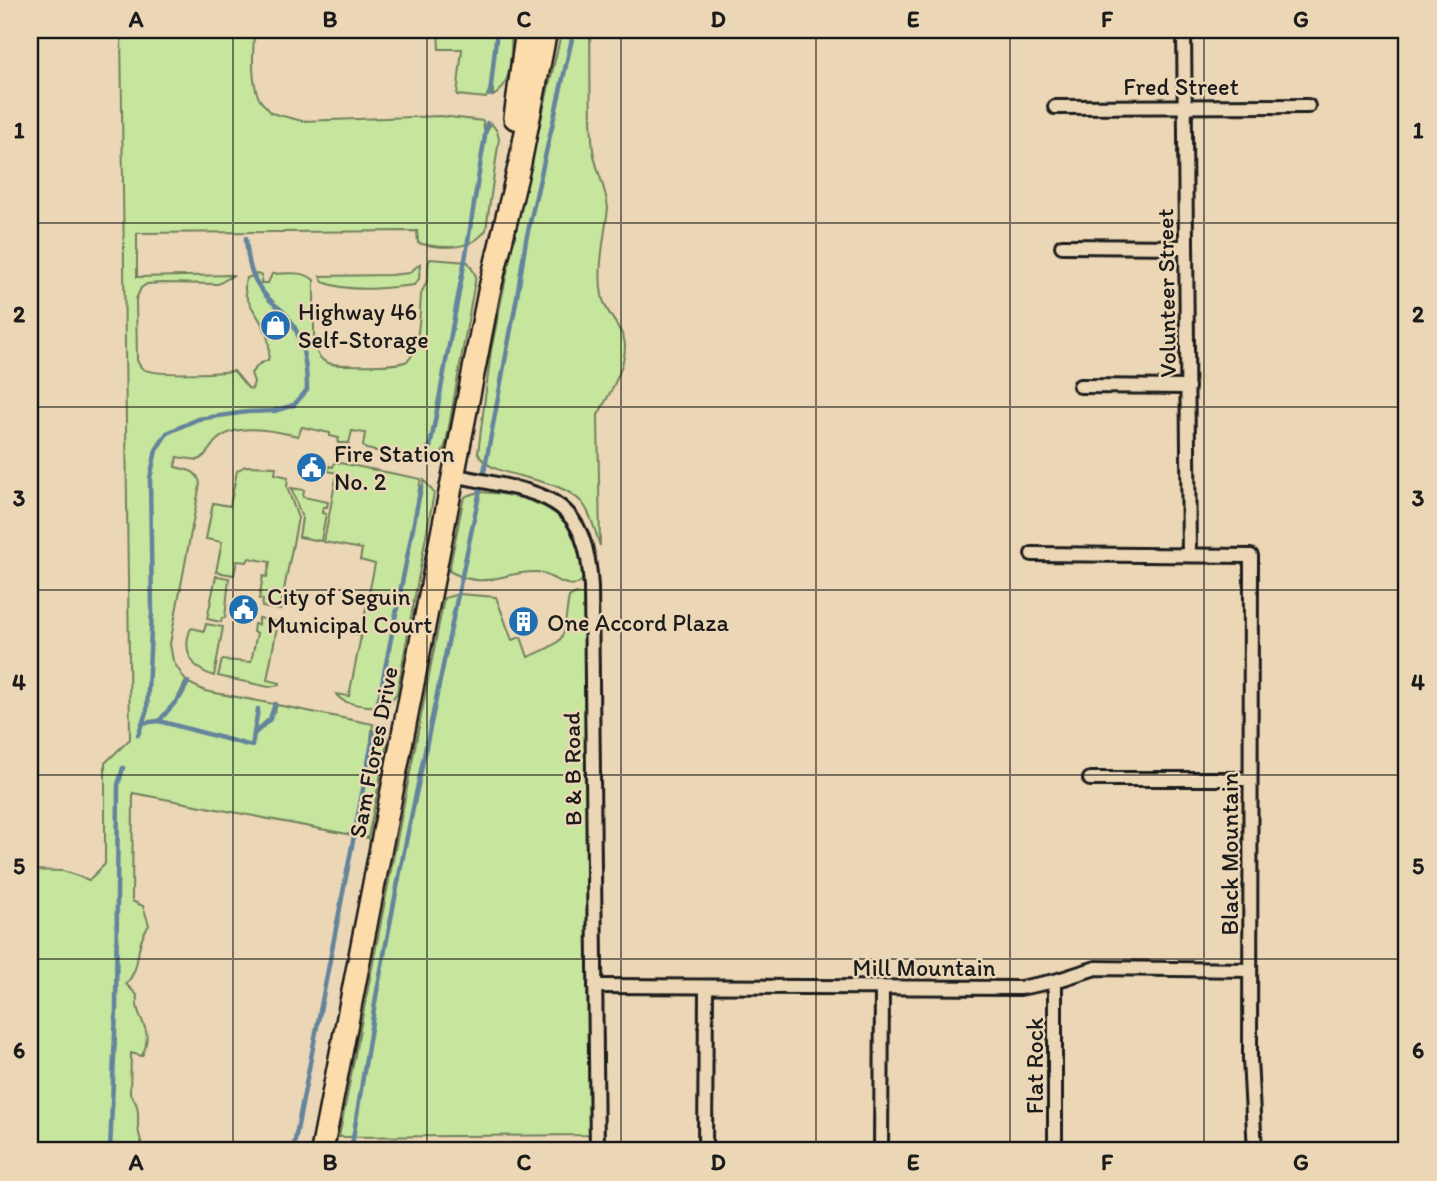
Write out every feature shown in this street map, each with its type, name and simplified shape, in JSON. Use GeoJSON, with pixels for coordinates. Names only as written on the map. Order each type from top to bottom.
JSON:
{"type":"FeatureCollection","features":[{"type":"Feature","properties":{"kind":"main road","name":"Sam Flores Drive"},"geometry":{"type":"LineString","coordinates":[[322,1151],[500,238],[527,30]]}},
{"type":"Feature","properties":{"kind":"main road","name":"Sam Flores Drive"},"geometry":{"type":"LineString","coordinates":[[500,238],[520,163],[545,30]]}},
{"type":"Feature","properties":{"kind":"street","name":"Volunteer Street"},"geometry":{"type":"LineString","coordinates":[[1184,30],[1189,555]]}},
{"type":"Feature","properties":{"kind":"street","name":"Fred Street"},"geometry":{"type":"LineString","coordinates":[[1055,107],[1308,106]]}},
{"type":"Feature","properties":{"kind":"street"},"geometry":{"type":"LineString","coordinates":[[1062,246],[1186,247]]}},
{"type":"Feature","properties":{"kind":"street"},"geometry":{"type":"LineString","coordinates":[[1080,386],[1188,387]]}},
{"type":"Feature","properties":{"kind":"street","name":"B & B Road"},"geometry":{"type":"LineString","coordinates":[[454,475],[537,494],[552,501],[566,510],[575,521],[587,550],[591,587],[597,1151]]}},
{"type":"Feature","properties":{"kind":"street"},"geometry":{"type":"LineString","coordinates":[[1032,554],[1189,555]]}},
{"type":"Feature","properties":{"kind":"street","name":"Black Mountain"},"geometry":{"type":"LineString","coordinates":[[1189,555],[1251,556],[1250,970],[1251,1091],[1255,1151]]}},
{"type":"Feature","properties":{"kind":"street"},"geometry":{"type":"LineString","coordinates":[[1090,779],[1250,779]]}},
{"type":"Feature","properties":{"kind":"street","name":"Mill Mountain"},"geometry":{"type":"LineString","coordinates":[[595,986],[1020,988],[1055,981],[1096,968],[1250,970]]}},
{"type":"Feature","properties":{"kind":"street","name":"Flat Rock"},"geometry":{"type":"LineString","coordinates":[[1055,981],[1055,1151]]}},
{"type":"Feature","properties":{"kind":"street"},"geometry":{"type":"LineString","coordinates":[[705,1151],[706,988]]}},
{"type":"Feature","properties":{"kind":"street"},"geometry":{"type":"LineString","coordinates":[[881,988],[881,1151]]}},
{"type":"Feature","properties":{"kind":"green space"},"geometry":{"type":"Polygon","coordinates":[[[121,30],[309,30],[254,35],[254,82],[259,98],[271,113],[302,121],[441,116],[483,121],[484,130],[488,130],[491,123],[499,139],[486,230],[480,237],[464,245],[446,247],[418,243],[417,231],[137,233],[137,277],[234,275],[218,284],[161,283],[147,284],[141,288],[136,299],[137,360],[140,366],[160,373],[234,371],[248,388],[252,389],[254,382],[251,373],[259,364],[268,360],[269,347],[267,335],[246,296],[247,278],[257,274],[262,276],[261,283],[268,283],[272,274],[294,273],[310,277],[314,280],[314,346],[319,357],[336,365],[378,365],[402,363],[411,357],[430,259],[468,262],[476,276],[446,443],[438,457],[429,460],[431,447],[427,447],[425,460],[366,449],[363,446],[365,433],[352,431],[349,443],[338,443],[339,438],[330,436],[330,433],[302,427],[298,436],[256,429],[235,431],[217,440],[198,460],[177,457],[175,467],[194,473],[200,484],[170,644],[173,661],[186,681],[178,697],[181,698],[189,683],[205,691],[274,704],[273,711],[277,705],[373,724],[371,738],[374,739],[377,725],[385,733],[387,743],[368,838],[133,793],[132,901],[143,906],[149,925],[141,941],[135,970],[126,984],[137,995],[138,1012],[147,1037],[142,1056],[131,1053],[130,1094],[137,1106],[143,1151],[30,1151],[30,870],[63,871],[89,880],[105,864],[105,763],[130,739],[121,30]]]}},
{"type":"Feature","properties":{"kind":"green space"},"geometry":{"type":"Polygon","coordinates":[[[438,30],[512,30],[510,67],[500,91],[493,96],[493,89],[490,88],[486,98],[457,95],[462,49],[439,49],[438,30]]]}},
{"type":"Feature","properties":{"kind":"green space"},"geometry":{"type":"Polygon","coordinates":[[[562,30],[590,30],[593,150],[608,208],[601,285],[603,301],[622,333],[625,348],[617,378],[598,415],[600,546],[587,510],[572,494],[558,487],[496,469],[478,453],[491,351],[519,214],[562,30]]]}},
{"type":"Feature","properties":{"kind":"green space"},"geometry":{"type":"Polygon","coordinates":[[[420,264],[419,279],[414,285],[345,288],[323,282],[320,276],[409,273],[420,264]]]}},
{"type":"Feature","properties":{"kind":"green space"},"geometry":{"type":"Polygon","coordinates":[[[335,462],[421,479],[418,494],[421,494],[424,480],[434,493],[397,693],[388,705],[380,707],[382,696],[378,696],[376,707],[348,702],[336,694],[349,696],[361,636],[349,631],[353,627],[362,628],[375,564],[360,560],[362,549],[324,542],[337,473],[328,471],[329,466],[333,467],[335,462]]]}},
{"type":"Feature","properties":{"kind":"green space"},"geometry":{"type":"Polygon","coordinates":[[[245,466],[276,467],[275,474],[288,477],[287,487],[298,518],[280,610],[262,607],[263,600],[259,599],[263,576],[267,577],[270,562],[249,558],[247,562],[237,561],[234,575],[216,572],[222,542],[206,539],[213,503],[230,506],[237,471],[245,466]]]}},
{"type":"Feature","properties":{"kind":"green space"},"geometry":{"type":"Polygon","coordinates":[[[291,488],[304,490],[303,497],[328,502],[327,507],[323,507],[322,513],[326,514],[321,541],[299,537],[302,518],[291,488]]]}},
{"type":"Feature","properties":{"kind":"green space"},"geometry":{"type":"Polygon","coordinates":[[[479,492],[527,500],[556,514],[576,538],[584,567],[582,580],[572,585],[537,572],[474,580],[449,571],[463,501],[466,496],[479,492]]]}},
{"type":"Feature","properties":{"kind":"green space"},"geometry":{"type":"Polygon","coordinates":[[[216,576],[229,578],[225,618],[222,618],[221,622],[207,619],[216,576]]]}},
{"type":"Feature","properties":{"kind":"green space"},"geometry":{"type":"Polygon","coordinates":[[[576,593],[585,595],[586,599],[590,1135],[339,1137],[444,598],[459,594],[496,597],[512,640],[521,637],[528,657],[559,641],[564,629],[569,597],[576,593]]]}},
{"type":"Feature","properties":{"kind":"green space"},"geometry":{"type":"Polygon","coordinates":[[[259,618],[278,622],[267,680],[280,683],[279,685],[269,687],[218,676],[222,660],[251,662],[257,633],[253,632],[254,624],[258,625],[259,618]]]}},
{"type":"Feature","properties":{"kind":"green space"},"geometry":{"type":"Polygon","coordinates":[[[206,624],[223,627],[214,676],[200,669],[188,652],[190,630],[192,628],[204,631],[206,624]]]}},
{"type":"Feature","properties":{"kind":"waterway"},"geometry":{"type":"LineString","coordinates":[[490,95],[497,30]]}},
{"type":"Feature","properties":{"kind":"waterway"},"geometry":{"type":"LineString","coordinates":[[351,1151],[377,991],[404,851],[486,462],[526,240],[574,30]]}},
{"type":"Feature","properties":{"kind":"waterway"},"geometry":{"type":"LineString","coordinates":[[429,453],[487,123]]}},
{"type":"Feature","properties":{"kind":"waterway"},"geometry":{"type":"LineString","coordinates":[[138,735],[147,710],[152,611],[150,478],[156,450],[167,433],[198,419],[274,411],[294,405],[307,390],[301,342],[286,315],[265,295],[256,281],[248,257],[246,238]]}},
{"type":"Feature","properties":{"kind":"waterway"},"geometry":{"type":"LineString","coordinates":[[378,704],[421,487]]}},
{"type":"Feature","properties":{"kind":"waterway"},"geometry":{"type":"LineString","coordinates":[[142,723],[159,721],[179,698],[188,682]]}},
{"type":"Feature","properties":{"kind":"waterway"},"geometry":{"type":"LineString","coordinates":[[254,734],[270,719],[275,704]]}},
{"type":"Feature","properties":{"kind":"waterway"},"geometry":{"type":"LineString","coordinates":[[159,721],[252,746],[258,709]]}},
{"type":"Feature","properties":{"kind":"waterway"},"geometry":{"type":"LineString","coordinates":[[293,1151],[374,732]]}},
{"type":"Feature","properties":{"kind":"waterway"},"geometry":{"type":"LineString","coordinates":[[110,1151],[116,1010],[118,785],[123,768]]}},
{"type":"Feature","properties":{"kind":"waterway"},"geometry":{"type":"LineString","coordinates":[[58,1151],[68,1147],[86,1151]]}},
{"type":"Feature","properties":{"kind":"place","name":"Highway 46 Self-Storage"},"geometry":{"type":"Point","coordinates":[275,325]}},
{"type":"Feature","properties":{"kind":"place","name":"Fire Station No. 2"},"geometry":{"type":"Point","coordinates":[311,467]}},
{"type":"Feature","properties":{"kind":"place","name":"City of Seguin Municipal Court"},"geometry":{"type":"Point","coordinates":[244,610]}},
{"type":"Feature","properties":{"kind":"place","name":"One Accord Plaza"},"geometry":{"type":"Point","coordinates":[524,622]}}]}
